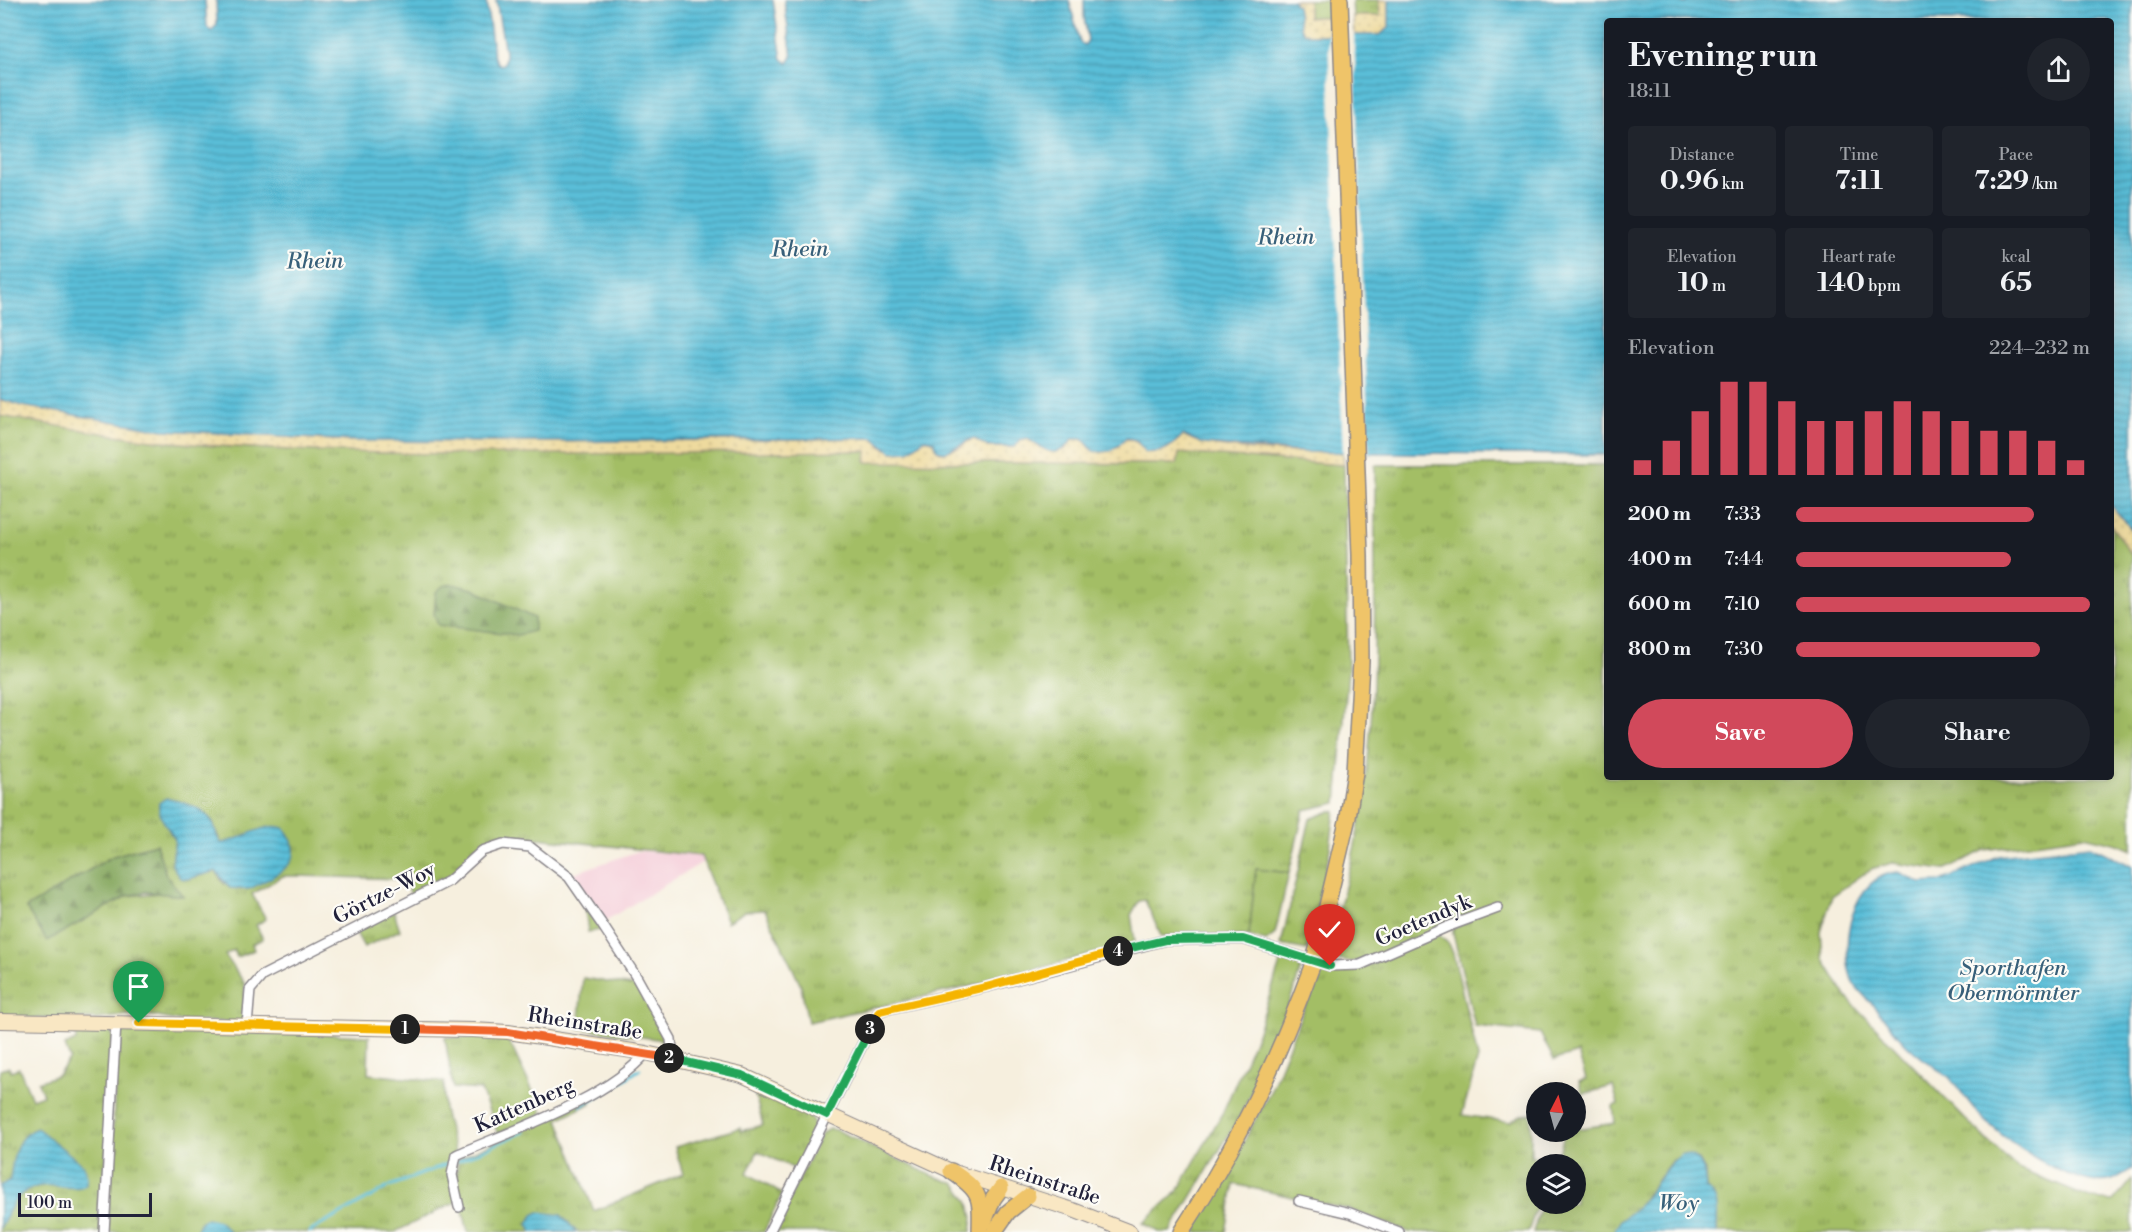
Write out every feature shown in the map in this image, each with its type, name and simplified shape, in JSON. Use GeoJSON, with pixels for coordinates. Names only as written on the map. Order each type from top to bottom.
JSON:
{"type":"FeatureCollection","features":[{"type":"Feature","properties":{"kind":"main road"},"geometry":{"type":"LineString","coordinates":[[1181,1232],[1224,1163],[1255,1104],[1286,1035],[1314,960],[1348,817],[1359,707],[1362,614],[1340,0]]}},
{"type":"Feature","properties":{"kind":"main road","name":"Rheinstraße"},"geometry":{"type":"LineString","coordinates":[[0,1021],[337,1026],[508,1032],[646,1053],[742,1075],[951,1171],[1130,1232]]}},
{"type":"Feature","properties":{"kind":"main road"},"geometry":{"type":"LineString","coordinates":[[951,1171],[977,1191],[981,1205],[980,1232]]}},
{"type":"Feature","properties":{"kind":"main road"},"geometry":{"type":"LineString","coordinates":[[980,1232],[993,1199],[1001,1188]]}},
{"type":"Feature","properties":{"kind":"main road"},"geometry":{"type":"LineString","coordinates":[[990,1232],[1000,1202],[1001,1188]]}},
{"type":"Feature","properties":{"kind":"main road"},"geometry":{"type":"LineString","coordinates":[[994,1232],[1008,1212],[1029,1196]]}},
{"type":"Feature","properties":{"kind":"street","name":"Görtze-Woy"},"geometry":{"type":"LineString","coordinates":[[247,1026],[250,990],[262,976],[449,881],[482,851],[503,844],[517,844],[530,847],[568,877],[637,978],[670,1039],[673,1059]]}},
{"type":"Feature","properties":{"kind":"street","name":"Goetendyk"},"geometry":{"type":"LineString","coordinates":[[769,1232],[879,1011],[986,987],[1165,940],[1243,939],[1330,966],[1360,965],[1466,919],[1498,908]]}},
{"type":"Feature","properties":{"kind":"street"},"geometry":{"type":"LineString","coordinates":[[104,1232],[116,1023]]}},
{"type":"Feature","properties":{"kind":"street","name":"Kattenberg"},"geometry":{"type":"LineString","coordinates":[[459,1207],[452,1175],[456,1155],[590,1096],[628,1073],[646,1053]]}},
{"type":"Feature","properties":{"kind":"street"},"geometry":{"type":"LineString","coordinates":[[1299,1201],[1350,1213],[1398,1232]]}},
{"type":"Feature","properties":{"kind":"shaded area"},"geometry":{"type":"Polygon","coordinates":[[[639,851],[701,856],[703,862],[603,922],[571,874],[639,851]]]}},
{"type":"Feature","properties":{"kind":"green space"},"geometry":{"type":"Polygon","coordinates":[[[1308,0],[1327,0],[1327,17],[1308,17],[1308,0]]]}},
{"type":"Feature","properties":{"kind":"green space"},"geometry":{"type":"Polygon","coordinates":[[[1352,0],[1379,0],[1381,16],[1353,16],[1352,0]]]}},
{"type":"Feature","properties":{"kind":"green space"},"geometry":{"type":"Polygon","coordinates":[[[0,416],[167,442],[290,450],[389,453],[868,451],[867,462],[1177,464],[1179,453],[1344,465],[1348,671],[1337,803],[1304,810],[1289,873],[1256,869],[1249,936],[1161,936],[1145,900],[1139,901],[1131,915],[1135,942],[985,983],[808,1022],[801,986],[765,910],[745,911],[727,922],[701,856],[537,838],[542,851],[521,842],[490,843],[475,853],[455,873],[412,896],[403,879],[296,876],[283,876],[252,894],[266,919],[256,925],[263,939],[252,944],[254,950],[237,957],[234,950],[225,955],[245,984],[244,1010],[253,1022],[179,1021],[148,1015],[98,1019],[0,1018],[0,416]],[[183,802],[164,822],[175,839],[172,865],[188,879],[216,871],[224,884],[270,827],[231,842],[221,843],[212,821],[183,802]],[[156,844],[113,856],[27,908],[94,914],[127,896],[160,893],[166,875],[156,844]]]}},
{"type":"Feature","properties":{"kind":"green space"},"geometry":{"type":"Polygon","coordinates":[[[1375,465],[1604,465],[1604,780],[2114,780],[2114,529],[2132,556],[2132,850],[2118,844],[2084,836],[1985,850],[1944,870],[1892,863],[1871,869],[1832,896],[1821,932],[1823,958],[1847,998],[1965,1119],[2018,1169],[2092,1199],[2113,1201],[2132,1179],[2132,1232],[1717,1232],[1717,1212],[1706,1189],[1705,1171],[1699,1160],[1672,1160],[1637,1208],[1621,1220],[1614,1232],[1533,1232],[1539,1214],[1586,1214],[1586,1154],[1559,1154],[1562,1142],[1586,1142],[1586,1128],[1615,1123],[1613,1106],[1618,1104],[1613,1086],[1586,1093],[1586,1082],[1579,1082],[1586,1079],[1578,1053],[1554,1060],[1540,1033],[1475,1026],[1453,929],[1475,917],[1468,914],[1369,960],[1349,962],[1325,956],[1350,869],[1359,824],[1370,740],[1374,662],[1375,465]]]}},
{"type":"Feature","properties":{"kind":"green space"},"geometry":{"type":"Polygon","coordinates":[[[452,584],[473,589],[534,618],[534,631],[518,635],[438,625],[434,614],[436,592],[443,586],[452,584]]]}},
{"type":"Feature","properties":{"kind":"green space"},"geometry":{"type":"Polygon","coordinates":[[[1335,811],[1329,855],[1307,950],[1281,945],[1310,819],[1335,811]]]}},
{"type":"Feature","properties":{"kind":"green space"},"geometry":{"type":"Polygon","coordinates":[[[156,844],[166,875],[183,896],[146,892],[127,896],[47,941],[26,908],[113,856],[156,844]]]}},
{"type":"Feature","properties":{"kind":"green space"},"geometry":{"type":"Polygon","coordinates":[[[1256,869],[1289,873],[1275,934],[1266,941],[1249,936],[1256,869]]]}},
{"type":"Feature","properties":{"kind":"green space"},"geometry":{"type":"Polygon","coordinates":[[[585,907],[601,930],[588,932],[585,907]]]}},
{"type":"Feature","properties":{"kind":"green space"},"geometry":{"type":"Polygon","coordinates":[[[394,912],[400,930],[364,947],[355,931],[394,912]]]}},
{"type":"Feature","properties":{"kind":"green space"},"geometry":{"type":"Polygon","coordinates":[[[1438,935],[1449,944],[1478,1058],[1462,1115],[1510,1122],[1526,1114],[1526,1142],[1531,1142],[1531,1154],[1526,1154],[1526,1214],[1534,1214],[1528,1232],[1409,1232],[1351,1210],[1234,1184],[1226,1232],[1192,1232],[1228,1172],[1271,1090],[1320,969],[1361,969],[1438,935]]]}},
{"type":"Feature","properties":{"kind":"green space"},"geometry":{"type":"Polygon","coordinates":[[[1283,954],[1303,963],[1276,1041],[1239,1118],[1170,1232],[1159,1232],[1143,1223],[1177,1192],[1223,1112],[1257,1034],[1283,954]]]}},
{"type":"Feature","properties":{"kind":"green space"},"geometry":{"type":"Polygon","coordinates":[[[583,978],[638,987],[664,1040],[578,1028],[583,978]]]}},
{"type":"Feature","properties":{"kind":"green space"},"geometry":{"type":"Polygon","coordinates":[[[189,1028],[369,1036],[368,1074],[444,1082],[444,1110],[455,1153],[456,1202],[395,1232],[107,1232],[118,1036],[126,1029],[163,1034],[189,1028]]]}},
{"type":"Feature","properties":{"kind":"green space"},"geometry":{"type":"Polygon","coordinates":[[[76,1030],[108,1030],[113,1036],[102,1232],[0,1232],[0,1070],[9,1067],[11,1071],[19,1068],[32,1099],[43,1095],[38,1082],[58,1075],[70,1059],[65,1046],[76,1041],[76,1030]]]}},
{"type":"Feature","properties":{"kind":"green space"},"geometry":{"type":"Polygon","coordinates":[[[445,1037],[508,1039],[543,1113],[498,1134],[481,1090],[453,1088],[445,1037]]]}},
{"type":"Feature","properties":{"kind":"green space"},"geometry":{"type":"Polygon","coordinates":[[[753,1087],[810,1116],[814,1129],[810,1143],[795,1169],[758,1151],[747,1173],[782,1194],[764,1232],[468,1232],[457,1185],[458,1159],[590,1099],[591,1103],[558,1119],[594,1211],[683,1174],[675,1147],[740,1128],[741,1131],[763,1125],[753,1087]]]}},
{"type":"Feature","properties":{"kind":"green space"},"geometry":{"type":"Polygon","coordinates":[[[829,1129],[836,1130],[931,1175],[956,1184],[968,1201],[973,1217],[971,1232],[773,1232],[822,1133],[829,1129]]]}},
{"type":"Feature","properties":{"kind":"sand"},"geometry":{"type":"Polygon","coordinates":[[[1292,0],[1308,0],[1308,17],[1327,17],[1328,35],[1304,35],[1292,0]]]}},
{"type":"Feature","properties":{"kind":"sand"},"geometry":{"type":"Polygon","coordinates":[[[1379,0],[1389,0],[1389,28],[1379,35],[1354,35],[1353,16],[1380,16],[1379,0]]]}},
{"type":"Feature","properties":{"kind":"sand"},"geometry":{"type":"Polygon","coordinates":[[[0,400],[233,434],[353,441],[545,442],[873,438],[885,449],[912,448],[925,439],[934,441],[937,450],[941,452],[958,448],[973,438],[989,447],[1014,447],[1027,438],[1041,447],[1054,451],[1065,449],[1072,439],[1084,440],[1091,449],[1128,439],[1141,445],[1148,452],[1154,452],[1167,448],[1183,435],[1196,441],[1236,448],[1343,452],[1344,465],[1179,453],[1177,464],[866,462],[867,451],[446,454],[277,449],[144,439],[0,416],[0,400]]]}},
{"type":"Feature","properties":{"kind":"sand"},"geometry":{"type":"Polygon","coordinates":[[[2114,509],[2132,530],[2132,556],[2114,529],[2114,509]]]}},
{"type":"Feature","properties":{"kind":"water","name":"Rhein"},"geometry":{"type":"Polygon","coordinates":[[[0,0],[205,0],[207,27],[211,31],[217,25],[216,0],[486,0],[494,58],[498,64],[502,65],[505,52],[496,0],[773,0],[782,59],[788,63],[792,57],[784,0],[1069,0],[1080,43],[1085,45],[1088,40],[1084,0],[1292,0],[1297,6],[1301,31],[1309,35],[1379,35],[1389,28],[1389,0],[1680,0],[1685,4],[1688,0],[2132,0],[2132,530],[2114,509],[2114,18],[1604,18],[1604,455],[1304,452],[1203,444],[1183,435],[1166,449],[1157,452],[1145,452],[1137,442],[1126,438],[1115,448],[1103,452],[1093,451],[1085,441],[1073,439],[1062,450],[1051,452],[1027,438],[1014,447],[988,447],[973,438],[946,452],[937,450],[934,441],[925,439],[909,451],[892,452],[873,438],[545,442],[353,441],[163,430],[22,406],[0,399],[0,0]]]}},
{"type":"Feature","properties":{"kind":"water"},"geometry":{"type":"Polygon","coordinates":[[[166,798],[197,808],[207,815],[221,843],[269,827],[284,828],[293,845],[293,858],[276,875],[249,889],[230,888],[216,871],[188,879],[180,878],[172,865],[175,839],[164,822],[159,808],[159,803],[166,798]]]}},
{"type":"Feature","properties":{"kind":"water","name":"Sporthafen Obermörmter"},"geometry":{"type":"Polygon","coordinates":[[[2090,846],[2132,866],[2132,1169],[2112,1180],[2097,1181],[2079,1178],[2040,1160],[2003,1136],[1988,1123],[1951,1080],[1908,1046],[1856,987],[1848,965],[1847,948],[1853,913],[1860,898],[1870,885],[1883,876],[1899,872],[1920,883],[1939,882],[1999,856],[2090,846]]]}},
{"type":"Feature","properties":{"kind":"water"},"geometry":{"type":"Polygon","coordinates":[[[37,1128],[83,1165],[87,1176],[86,1184],[73,1188],[35,1187],[25,1191],[16,1199],[0,1228],[0,1186],[10,1180],[19,1142],[37,1128]]]}},
{"type":"Feature","properties":{"kind":"water","name":"Woy"},"geometry":{"type":"Polygon","coordinates":[[[1682,1154],[1694,1157],[1702,1165],[1706,1189],[1716,1202],[1717,1232],[1614,1232],[1620,1221],[1642,1202],[1669,1166],[1682,1154]]]}},
{"type":"Feature","properties":{"kind":"water"},"geometry":{"type":"Polygon","coordinates":[[[539,1212],[561,1215],[577,1232],[532,1232],[528,1224],[533,1215],[539,1212]]]}},
{"type":"Feature","properties":{"kind":"water"},"geometry":{"type":"Polygon","coordinates":[[[207,1218],[219,1221],[230,1232],[196,1232],[201,1221],[207,1218]]]}},
{"type":"Feature","properties":{"kind":"pier"},"geometry":{"type":"Polygon","coordinates":[[[1328,32],[1354,32],[1369,456],[1343,455],[1328,32]]]}},
{"type":"Feature","properties":{"kind":"waterway"},"geometry":{"type":"LineString","coordinates":[[612,1088],[640,1069]]}},
{"type":"Feature","properties":{"kind":"waterway"},"geometry":{"type":"LineString","coordinates":[[581,1106],[606,1091]]}},
{"type":"Feature","properties":{"kind":"waterway"},"geometry":{"type":"LineString","coordinates":[[458,1161],[524,1132]]}},
{"type":"Feature","properties":{"kind":"waterway"},"geometry":{"type":"LineString","coordinates":[[309,1232],[390,1186],[450,1163]]}},
{"type":"Feature","properties":{"kind":"route"},"geometry":{"type":"LineString","coordinates":[[139,1023],[337,1026],[508,1032],[646,1053],[742,1075],[768,1085],[827,1115],[879,1011],[986,987],[1165,940],[1243,939],[1275,947],[1330,966]]}}]}
